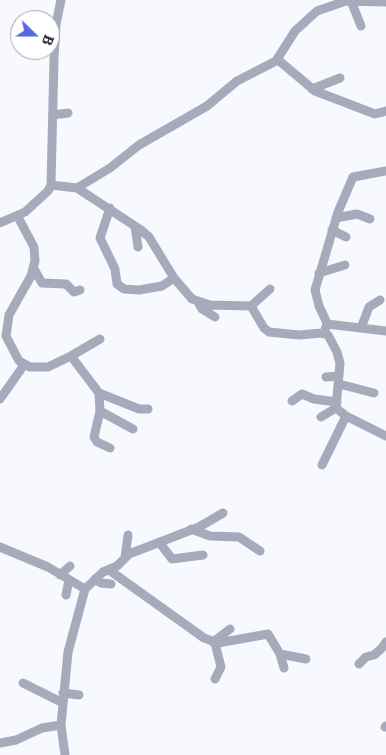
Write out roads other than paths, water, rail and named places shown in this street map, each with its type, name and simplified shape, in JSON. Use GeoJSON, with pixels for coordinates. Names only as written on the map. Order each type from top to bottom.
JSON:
{"type":"FeatureCollection","features":[{"type":"Feature","properties":{"kind":"street"},"geometry":{"type":"LineString","coordinates":[[0,223],[18,217],[32,207],[51,185],[56,24],[61,0]]}},
{"type":"Feature","properties":{"kind":"street"},"geometry":{"type":"LineString","coordinates":[[77,188],[110,168],[140,145],[222,96],[237,81],[277,59],[295,31],[306,20],[330,5],[351,1],[386,2]]}},
{"type":"Feature","properties":{"kind":"street"},"geometry":{"type":"LineString","coordinates":[[351,1],[361,26]]}},
{"type":"Feature","properties":{"kind":"street"},"geometry":{"type":"LineString","coordinates":[[277,59],[312,88],[375,114],[386,111]]}},
{"type":"Feature","properties":{"kind":"street"},"geometry":{"type":"LineString","coordinates":[[312,88],[340,78]]}},
{"type":"Feature","properties":{"kind":"street"},"geometry":{"type":"LineString","coordinates":[[53,115],[68,113]]}},
{"type":"Feature","properties":{"kind":"street"},"geometry":{"type":"LineString","coordinates":[[324,334],[327,324],[316,295],[319,273],[336,218],[353,177],[386,171]]}},
{"type":"Feature","properties":{"kind":"street"},"geometry":{"type":"LineString","coordinates":[[51,185],[77,188],[110,208],[149,237],[174,278],[188,296],[198,302],[254,310],[269,315]]}},
{"type":"Feature","properties":{"kind":"street"},"geometry":{"type":"LineString","coordinates":[[110,208],[100,238],[115,269],[117,284],[124,289],[139,290],[162,286],[174,278]]}},
{"type":"Feature","properties":{"kind":"street"},"geometry":{"type":"LineString","coordinates":[[336,218],[357,214],[370,219]]}},
{"type":"Feature","properties":{"kind":"street"},"geometry":{"type":"LineString","coordinates":[[18,217],[34,247],[34,269],[9,315],[5,331],[20,360],[24,365],[43,368],[71,356],[100,338]]}},
{"type":"Feature","properties":{"kind":"street"},"geometry":{"type":"LineString","coordinates":[[135,226],[138,247]]}},
{"type":"Feature","properties":{"kind":"street"},"geometry":{"type":"LineString","coordinates":[[332,230],[346,237]]}},
{"type":"Feature","properties":{"kind":"street"},"geometry":{"type":"LineString","coordinates":[[319,273],[345,265]]}},
{"type":"Feature","properties":{"kind":"street"},"geometry":{"type":"LineString","coordinates":[[34,269],[42,283],[66,284],[74,292],[80,290]]}},
{"type":"Feature","properties":{"kind":"street"},"geometry":{"type":"LineString","coordinates":[[254,310],[270,289]]}},
{"type":"Feature","properties":{"kind":"street"},"geometry":{"type":"LineString","coordinates":[[24,290],[30,299]]}},
{"type":"Feature","properties":{"kind":"street"},"geometry":{"type":"LineString","coordinates":[[361,328],[369,308],[380,300]]}},
{"type":"Feature","properties":{"kind":"street"},"geometry":{"type":"LineString","coordinates":[[198,302],[202,308],[215,317]]}},
{"type":"Feature","properties":{"kind":"street"},"geometry":{"type":"LineString","coordinates":[[254,310],[264,328],[269,332],[299,335],[324,334],[330,338],[337,352],[339,380],[336,405],[321,417]]}},
{"type":"Feature","properties":{"kind":"street"},"geometry":{"type":"LineString","coordinates":[[327,324],[386,331]]}},
{"type":"Feature","properties":{"kind":"street"},"geometry":{"type":"LineString","coordinates":[[71,356],[99,393],[139,409],[148,409]]}},
{"type":"Feature","properties":{"kind":"street"},"geometry":{"type":"LineString","coordinates":[[0,399],[24,365]]}},
{"type":"Feature","properties":{"kind":"street"},"geometry":{"type":"LineString","coordinates":[[326,377],[374,393]]}},
{"type":"Feature","properties":{"kind":"street"},"geometry":{"type":"LineString","coordinates":[[99,393],[100,411],[94,437],[97,442],[110,448]]}},
{"type":"Feature","properties":{"kind":"street"},"geometry":{"type":"LineString","coordinates":[[292,401],[302,394],[336,405],[349,420],[386,436]]}},
{"type":"Feature","properties":{"kind":"street"},"geometry":{"type":"LineString","coordinates":[[100,411],[133,429]]}},
{"type":"Feature","properties":{"kind":"street"},"geometry":{"type":"LineString","coordinates":[[322,465],[349,420]]}},
{"type":"Feature","properties":{"kind":"street"},"geometry":{"type":"LineString","coordinates":[[65,755],[61,725],[63,693],[68,652],[85,588],[95,578],[117,566],[125,558],[144,553],[159,542],[223,513]]}},
{"type":"Feature","properties":{"kind":"street"},"geometry":{"type":"LineString","coordinates":[[191,529],[216,537],[239,538],[260,550]]}},
{"type":"Feature","properties":{"kind":"street"},"geometry":{"type":"LineString","coordinates":[[125,558],[128,535]]}},
{"type":"Feature","properties":{"kind":"street"},"geometry":{"type":"LineString","coordinates":[[159,542],[172,559],[203,555]]}},
{"type":"Feature","properties":{"kind":"street"},"geometry":{"type":"LineString","coordinates":[[0,547],[40,564],[85,588]]}},
{"type":"Feature","properties":{"kind":"street"},"geometry":{"type":"LineString","coordinates":[[40,564],[50,562]]}},
{"type":"Feature","properties":{"kind":"street"},"geometry":{"type":"LineString","coordinates":[[66,595],[64,577],[70,566]]}},
{"type":"Feature","properties":{"kind":"street"},"geometry":{"type":"LineString","coordinates":[[109,570],[199,636],[214,642],[268,634],[280,654],[284,668]]}},
{"type":"Feature","properties":{"kind":"street"},"geometry":{"type":"LineString","coordinates":[[95,578],[100,583],[111,584]]}},
{"type":"Feature","properties":{"kind":"street"},"geometry":{"type":"LineString","coordinates":[[214,642],[230,629]]}},
{"type":"Feature","properties":{"kind":"street"},"geometry":{"type":"LineString","coordinates":[[214,642],[221,667],[215,679]]}},
{"type":"Feature","properties":{"kind":"street"},"geometry":{"type":"LineString","coordinates":[[359,664],[366,657],[374,655],[381,650],[386,642]]}},
{"type":"Feature","properties":{"kind":"street"},"geometry":{"type":"LineString","coordinates":[[280,654],[306,659]]}},
{"type":"Feature","properties":{"kind":"street"},"geometry":{"type":"LineString","coordinates":[[23,684],[62,704]]}},
{"type":"Feature","properties":{"kind":"street"},"geometry":{"type":"LineString","coordinates":[[63,693],[79,695]]}},
{"type":"Feature","properties":{"kind":"street"},"geometry":{"type":"LineString","coordinates":[[0,743],[16,740],[42,728],[61,725]]}}]}
